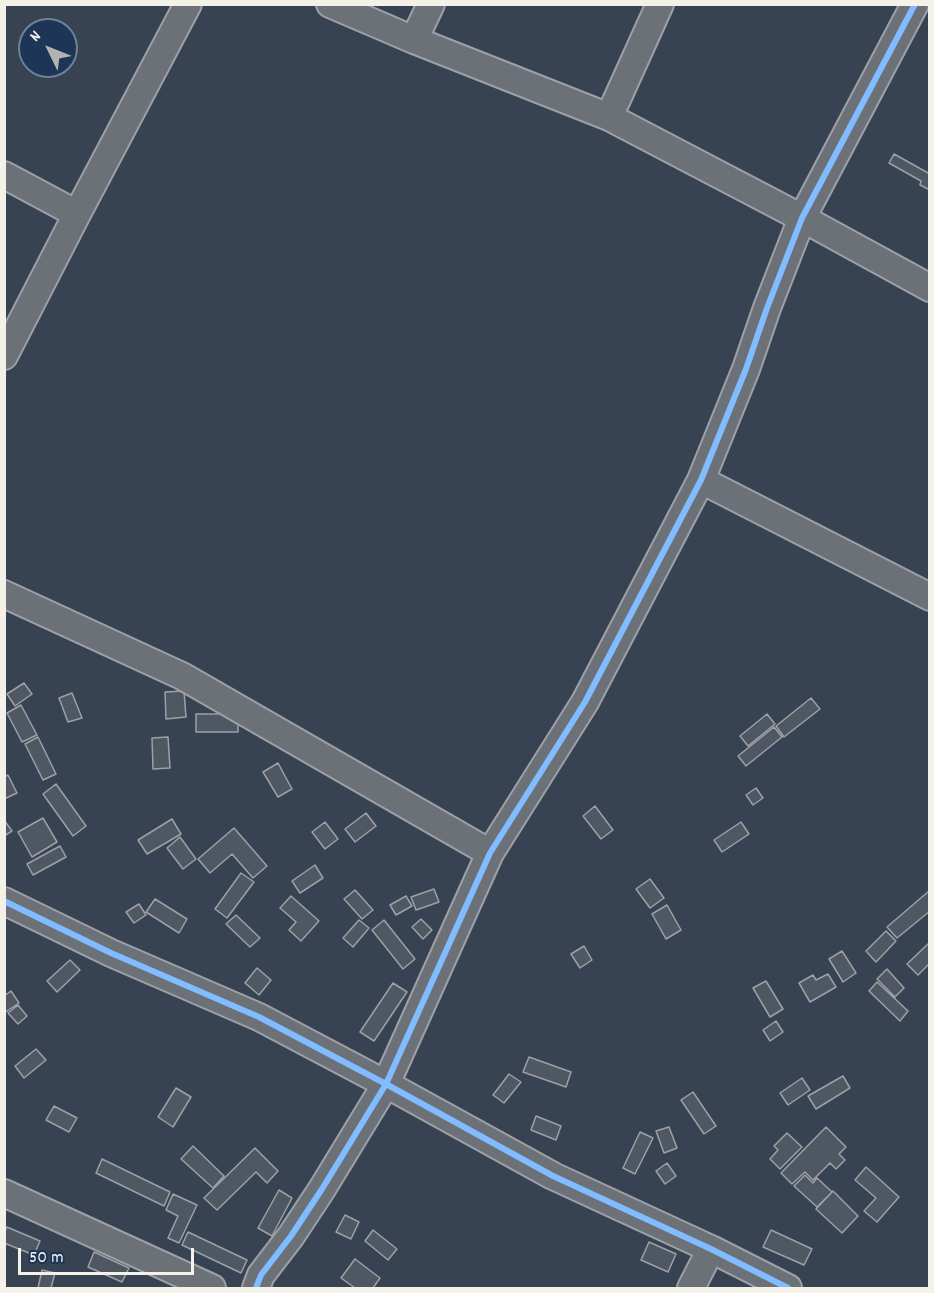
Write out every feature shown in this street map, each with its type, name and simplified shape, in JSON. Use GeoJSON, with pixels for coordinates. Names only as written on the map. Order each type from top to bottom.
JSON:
{"type":"FeatureCollection","features":[{"type":"Feature","properties":{"kind":"street"},"geometry":{"type":"LineString","coordinates":[[4,356],[188,4]]}},
{"type":"Feature","properties":{"kind":"street"},"geometry":{"type":"LineString","coordinates":[[330,4],[414,40],[609,117],[930,288]]}},
{"type":"Feature","properties":{"kind":"street"},"geometry":{"type":"LineString","coordinates":[[414,40],[431,4]]}},
{"type":"Feature","properties":{"kind":"street"},"geometry":{"type":"LineString","coordinates":[[609,117],[660,4]]}},
{"type":"Feature","properties":{"kind":"street"},"geometry":{"type":"LineString","coordinates":[[256,1288],[261,1275],[291,1236],[322,1189],[386,1084],[490,853],[585,702],[701,480],[746,369],[802,219],[915,4]]}},
{"type":"Feature","properties":{"kind":"street"},"geometry":{"type":"LineString","coordinates":[[4,175],[77,214]]}},
{"type":"Feature","properties":{"kind":"street"},"geometry":{"type":"LineString","coordinates":[[701,480],[930,597]]}},
{"type":"Feature","properties":{"kind":"street"},"geometry":{"type":"LineString","coordinates":[[4,594],[182,675],[490,853]]}},
{"type":"Feature","properties":{"kind":"street"},"geometry":{"type":"LineString","coordinates":[[4,901],[111,952],[259,1017],[553,1176],[711,1249],[788,1288]]}},
{"type":"Feature","properties":{"kind":"street"},"geometry":{"type":"LineString","coordinates":[[4,1193],[212,1288]]}},
{"type":"Feature","properties":{"kind":"street"},"geometry":{"type":"LineString","coordinates":[[691,1288],[711,1249]]}},
{"type":"Feature","properties":{"kind":"building"},"geometry":{"type":"Polygon","coordinates":[[[894,154],[930,174],[930,190],[920,185],[921,181],[889,163],[894,154]]]}},
{"type":"Feature","properties":{"kind":"building"},"geometry":{"type":"Polygon","coordinates":[[[24,683],[32,694],[15,706],[7,694],[24,683]]]}},
{"type":"Feature","properties":{"kind":"building"},"geometry":{"type":"Polygon","coordinates":[[[184,691],[186,717],[166,719],[165,692],[184,691]]]}},
{"type":"Feature","properties":{"kind":"building"},"geometry":{"type":"Polygon","coordinates":[[[72,693],[82,718],[68,722],[59,698],[72,693]]]}},
{"type":"Feature","properties":{"kind":"building"},"geometry":{"type":"Polygon","coordinates":[[[811,698],[820,709],[784,737],[776,726],[811,698]]]}},
{"type":"Feature","properties":{"kind":"building"},"geometry":{"type":"Polygon","coordinates":[[[21,705],[37,735],[22,742],[7,713],[21,705]]]}},
{"type":"Feature","properties":{"kind":"building"},"geometry":{"type":"Polygon","coordinates":[[[196,714],[238,714],[238,732],[196,732],[196,714]]]}},
{"type":"Feature","properties":{"kind":"building"},"geometry":{"type":"Polygon","coordinates":[[[767,714],[775,724],[748,746],[740,736],[767,714]]]}},
{"type":"Feature","properties":{"kind":"building"},"geometry":{"type":"Polygon","coordinates":[[[774,727],[782,737],[746,766],[738,756],[774,727]]]}},
{"type":"Feature","properties":{"kind":"building"},"geometry":{"type":"Polygon","coordinates":[[[38,737],[56,774],[43,780],[25,744],[38,737]]]}},
{"type":"Feature","properties":{"kind":"building"},"geometry":{"type":"Polygon","coordinates":[[[168,737],[170,768],[153,769],[152,738],[168,737]]]}},
{"type":"Feature","properties":{"kind":"building"},"geometry":{"type":"Polygon","coordinates":[[[278,763],[292,789],[278,797],[263,772],[278,763]]]}},
{"type":"Feature","properties":{"kind":"building"},"geometry":{"type":"Polygon","coordinates":[[[8,775],[17,793],[4,799],[4,777],[8,775]]]}},
{"type":"Feature","properties":{"kind":"building"},"geometry":{"type":"Polygon","coordinates":[[[56,784],[86,826],[73,836],[43,794],[56,784]]]}},
{"type":"Feature","properties":{"kind":"building"},"geometry":{"type":"Polygon","coordinates":[[[756,788],[763,798],[753,805],[746,795],[756,788]]]}},
{"type":"Feature","properties":{"kind":"building"},"geometry":{"type":"Polygon","coordinates":[[[595,806],[613,830],[601,839],[583,816],[595,806]]]}},
{"type":"Feature","properties":{"kind":"building"},"geometry":{"type":"Polygon","coordinates":[[[366,813],[376,826],[355,842],[345,829],[366,813]]]}},
{"type":"Feature","properties":{"kind":"building"},"geometry":{"type":"Polygon","coordinates":[[[43,818],[57,842],[32,857],[18,832],[43,818]]]}},
{"type":"Feature","properties":{"kind":"building"},"geometry":{"type":"Polygon","coordinates":[[[172,819],[181,834],[147,854],[138,840],[172,819]]]}},
{"type":"Feature","properties":{"kind":"building"},"geometry":{"type":"Polygon","coordinates":[[[4,820],[12,831],[4,836],[4,820]]]}},
{"type":"Feature","properties":{"kind":"building"},"geometry":{"type":"Polygon","coordinates":[[[325,822],[338,839],[325,849],[312,832],[325,822]]]}},
{"type":"Feature","properties":{"kind":"building"},"geometry":{"type":"Polygon","coordinates":[[[741,822],[749,834],[722,852],[714,840],[741,822]]]}},
{"type":"Feature","properties":{"kind":"building"},"geometry":{"type":"Polygon","coordinates":[[[234,828],[267,866],[253,878],[232,854],[210,873],[198,859],[234,828]]]}},
{"type":"Feature","properties":{"kind":"building"},"geometry":{"type":"Polygon","coordinates":[[[180,837],[196,859],[183,869],[167,848],[180,837]]]}},
{"type":"Feature","properties":{"kind":"building"},"geometry":{"type":"Polygon","coordinates":[[[60,846],[66,857],[33,875],[27,864],[60,846]]]}},
{"type":"Feature","properties":{"kind":"building"},"geometry":{"type":"Polygon","coordinates":[[[315,865],[323,878],[300,893],[292,881],[315,865]]]}},
{"type":"Feature","properties":{"kind":"building"},"geometry":{"type":"Polygon","coordinates":[[[241,873],[254,882],[227,918],[215,909],[241,873]]]}},
{"type":"Feature","properties":{"kind":"building"},"geometry":{"type":"Polygon","coordinates":[[[650,879],[664,898],[650,908],[636,889],[650,879]]]}},
{"type":"Feature","properties":{"kind":"building"},"geometry":{"type":"Polygon","coordinates":[[[434,889],[439,902],[416,910],[411,897],[434,889]]]}},
{"type":"Feature","properties":{"kind":"building"},"geometry":{"type":"Polygon","coordinates":[[[355,890],[373,910],[362,919],[344,899],[355,890]]]}},
{"type":"Feature","properties":{"kind":"building"},"geometry":{"type":"Polygon","coordinates":[[[929,891],[930,911],[897,938],[887,927],[929,891]]]}},
{"type":"Feature","properties":{"kind":"building"},"geometry":{"type":"Polygon","coordinates":[[[291,896],[319,921],[301,941],[289,930],[296,922],[280,908],[291,896]]]}},
{"type":"Feature","properties":{"kind":"building"},"geometry":{"type":"Polygon","coordinates":[[[406,896],[412,906],[396,915],[390,905],[406,896]]]}},
{"type":"Feature","properties":{"kind":"building"},"geometry":{"type":"Polygon","coordinates":[[[155,899],[187,919],[179,933],[146,912],[155,899]]]}},
{"type":"Feature","properties":{"kind":"building"},"geometry":{"type":"Polygon","coordinates":[[[139,904],[146,915],[134,923],[126,912],[139,904]]]}},
{"type":"Feature","properties":{"kind":"building"},"geometry":{"type":"Polygon","coordinates":[[[667,905],[681,930],[666,939],[652,914],[667,905]]]}},
{"type":"Feature","properties":{"kind":"building"},"geometry":{"type":"Polygon","coordinates":[[[236,915],[260,938],[250,947],[226,924],[236,915]]]}},
{"type":"Feature","properties":{"kind":"building"},"geometry":{"type":"Polygon","coordinates":[[[421,919],[432,930],[423,939],[412,927],[421,919]]]}},
{"type":"Feature","properties":{"kind":"building"},"geometry":{"type":"Polygon","coordinates":[[[359,920],[369,928],[353,947],[343,938],[359,920]]]}},
{"type":"Feature","properties":{"kind":"building"},"geometry":{"type":"Polygon","coordinates":[[[384,920],[415,959],[403,969],[372,930],[384,920]]]}},
{"type":"Feature","properties":{"kind":"building"},"geometry":{"type":"Polygon","coordinates":[[[886,931],[896,941],[876,962],[866,951],[886,931]]]}},
{"type":"Feature","properties":{"kind":"building"},"geometry":{"type":"Polygon","coordinates":[[[929,943],[930,963],[918,975],[907,964],[929,943]]]}},
{"type":"Feature","properties":{"kind":"building"},"geometry":{"type":"Polygon","coordinates":[[[584,946],[592,960],[580,968],[571,954],[584,946]]]}},
{"type":"Feature","properties":{"kind":"building"},"geometry":{"type":"Polygon","coordinates":[[[842,951],[856,973],[843,982],[829,959],[842,951]]]}},
{"type":"Feature","properties":{"kind":"building"},"geometry":{"type":"Polygon","coordinates":[[[70,960],[80,970],[57,992],[47,981],[70,960]]]}},
{"type":"Feature","properties":{"kind":"building"},"geometry":{"type":"Polygon","coordinates":[[[257,968],[271,980],[259,995],[245,983],[257,968]]]}},
{"type":"Feature","properties":{"kind":"building"},"geometry":{"type":"Polygon","coordinates":[[[887,969],[904,988],[895,997],[877,979],[887,969]]]}},
{"type":"Feature","properties":{"kind":"building"},"geometry":{"type":"Polygon","coordinates":[[[828,974],[836,987],[810,1002],[799,983],[813,975],[816,980],[828,974]]]}},
{"type":"Feature","properties":{"kind":"building"},"geometry":{"type":"Polygon","coordinates":[[[766,981],[783,1009],[770,1017],[753,988],[766,981]]]}},
{"type":"Feature","properties":{"kind":"building"},"geometry":{"type":"Polygon","coordinates":[[[877,982],[908,1011],[900,1021],[869,991],[877,982]]]}},
{"type":"Feature","properties":{"kind":"building"},"geometry":{"type":"Polygon","coordinates":[[[393,983],[407,992],[374,1041],[360,1032],[393,983]]]}},
{"type":"Feature","properties":{"kind":"building"},"geometry":{"type":"Polygon","coordinates":[[[11,991],[19,1003],[4,1013],[4,996],[11,991]]]}},
{"type":"Feature","properties":{"kind":"building"},"geometry":{"type":"Polygon","coordinates":[[[18,1005],[27,1016],[18,1024],[8,1013],[18,1005]]]}},
{"type":"Feature","properties":{"kind":"building"},"geometry":{"type":"Polygon","coordinates":[[[776,1021],[783,1032],[770,1041],[763,1030],[776,1021]]]}},
{"type":"Feature","properties":{"kind":"building"},"geometry":{"type":"Polygon","coordinates":[[[36,1049],[46,1060],[24,1078],[15,1066],[36,1049]]]}},
{"type":"Feature","properties":{"kind":"building"},"geometry":{"type":"Polygon","coordinates":[[[529,1057],[571,1072],[566,1087],[523,1072],[529,1057]]]}},
{"type":"Feature","properties":{"kind":"building"},"geometry":{"type":"Polygon","coordinates":[[[509,1074],[521,1082],[504,1103],[493,1095],[509,1074]]]}},
{"type":"Feature","properties":{"kind":"building"},"geometry":{"type":"Polygon","coordinates":[[[843,1076],[850,1088],[816,1109],[808,1096],[843,1076]]]}},
{"type":"Feature","properties":{"kind":"building"},"geometry":{"type":"Polygon","coordinates":[[[802,1078],[810,1090],[788,1105],[780,1093],[802,1078]]]}},
{"type":"Feature","properties":{"kind":"building"},"geometry":{"type":"Polygon","coordinates":[[[176,1088],[191,1097],[173,1127],[158,1117],[176,1088]]]}},
{"type":"Feature","properties":{"kind":"building"},"geometry":{"type":"Polygon","coordinates":[[[693,1092],[716,1126],[704,1134],[681,1100],[693,1092]]]}},
{"type":"Feature","properties":{"kind":"building"},"geometry":{"type":"Polygon","coordinates":[[[54,1106],[77,1118],[69,1132],[46,1120],[54,1106]]]}},
{"type":"Feature","properties":{"kind":"building"},"geometry":{"type":"Polygon","coordinates":[[[536,1116],[561,1126],[556,1140],[531,1130],[536,1116]]]}},
{"type":"Feature","properties":{"kind":"building"},"geometry":{"type":"Polygon","coordinates":[[[669,1127],[677,1148],[664,1153],[656,1131],[669,1127]]]}},
{"type":"Feature","properties":{"kind":"building"},"geometry":{"type":"Polygon","coordinates":[[[826,1127],[846,1147],[839,1154],[845,1160],[836,1169],[830,1163],[813,1180],[805,1172],[792,1184],[781,1173],[826,1127]]]}},
{"type":"Feature","properties":{"kind":"building"},"geometry":{"type":"Polygon","coordinates":[[[640,1132],[653,1138],[635,1174],[623,1168],[640,1132]]]}},
{"type":"Feature","properties":{"kind":"building"},"geometry":{"type":"Polygon","coordinates":[[[787,1133],[802,1147],[780,1169],[770,1159],[778,1150],[774,1146],[787,1133]]]}},
{"type":"Feature","properties":{"kind":"building"},"geometry":{"type":"Polygon","coordinates":[[[193,1146],[224,1176],[213,1188],[181,1159],[193,1146]]]}},
{"type":"Feature","properties":{"kind":"building"},"geometry":{"type":"Polygon","coordinates":[[[255,1148],[278,1171],[267,1183],[256,1172],[217,1210],[204,1198],[255,1148]]]}},
{"type":"Feature","properties":{"kind":"building"},"geometry":{"type":"Polygon","coordinates":[[[102,1159],[170,1192],[164,1206],[96,1173],[102,1159]]]}},
{"type":"Feature","properties":{"kind":"building"},"geometry":{"type":"Polygon","coordinates":[[[667,1163],[676,1176],[665,1184],[656,1171],[667,1163]]]}},
{"type":"Feature","properties":{"kind":"building"},"geometry":{"type":"Polygon","coordinates":[[[866,1167],[899,1197],[877,1222],[864,1211],[876,1198],[855,1180],[866,1167]]]}},
{"type":"Feature","properties":{"kind":"building"},"geometry":{"type":"Polygon","coordinates":[[[805,1175],[813,1183],[817,1178],[832,1192],[817,1207],[794,1186],[805,1175]]]}},
{"type":"Feature","properties":{"kind":"building"},"geometry":{"type":"Polygon","coordinates":[[[279,1190],[292,1198],[272,1236],[258,1228],[279,1190]]]}},
{"type":"Feature","properties":{"kind":"building"},"geometry":{"type":"Polygon","coordinates":[[[833,1191],[858,1216],[842,1233],[816,1209],[833,1191]]]}},
{"type":"Feature","properties":{"kind":"building"},"geometry":{"type":"Polygon","coordinates":[[[173,1194],[197,1205],[179,1243],[168,1238],[178,1216],[166,1210],[173,1194]]]}},
{"type":"Feature","properties":{"kind":"building"},"geometry":{"type":"Polygon","coordinates":[[[345,1215],[359,1222],[351,1239],[336,1232],[345,1215]]]}},
{"type":"Feature","properties":{"kind":"building"},"geometry":{"type":"Polygon","coordinates":[[[7,1227],[40,1241],[34,1255],[4,1243],[4,1232],[7,1227]]]}},
{"type":"Feature","properties":{"kind":"building"},"geometry":{"type":"Polygon","coordinates":[[[373,1230],[397,1249],[388,1260],[365,1241],[373,1230]]]}},
{"type":"Feature","properties":{"kind":"building"},"geometry":{"type":"Polygon","coordinates":[[[771,1230],[812,1249],[804,1265],[763,1247],[771,1230]]]}},
{"type":"Feature","properties":{"kind":"building"},"geometry":{"type":"Polygon","coordinates":[[[188,1232],[247,1260],[241,1273],[182,1245],[188,1232]]]}},
{"type":"Feature","properties":{"kind":"building"},"geometry":{"type":"Polygon","coordinates":[[[649,1242],[676,1254],[668,1272],[641,1260],[649,1242]]]}},
{"type":"Feature","properties":{"kind":"building"},"geometry":{"type":"Polygon","coordinates":[[[94,1252],[129,1268],[122,1282],[88,1267],[94,1252]]]}},
{"type":"Feature","properties":{"kind":"building"},"geometry":{"type":"Polygon","coordinates":[[[355,1259],[380,1278],[373,1288],[355,1288],[341,1278],[355,1259]]]}},
{"type":"Feature","properties":{"kind":"building"},"geometry":{"type":"Polygon","coordinates":[[[42,1270],[55,1273],[51,1288],[38,1288],[42,1270]]]}},
{"type":"Feature","properties":{"kind":"cycle path"},"geometry":{"type":"LineString","coordinates":[[256,1288],[261,1275],[291,1236],[322,1189],[386,1084],[490,853],[585,702],[701,480],[746,369],[802,218],[915,4]]}},
{"type":"Feature","properties":{"kind":"cycle path"},"geometry":{"type":"LineString","coordinates":[[4,901],[111,953],[259,1017],[553,1176],[711,1249],[788,1288]]}}]}
